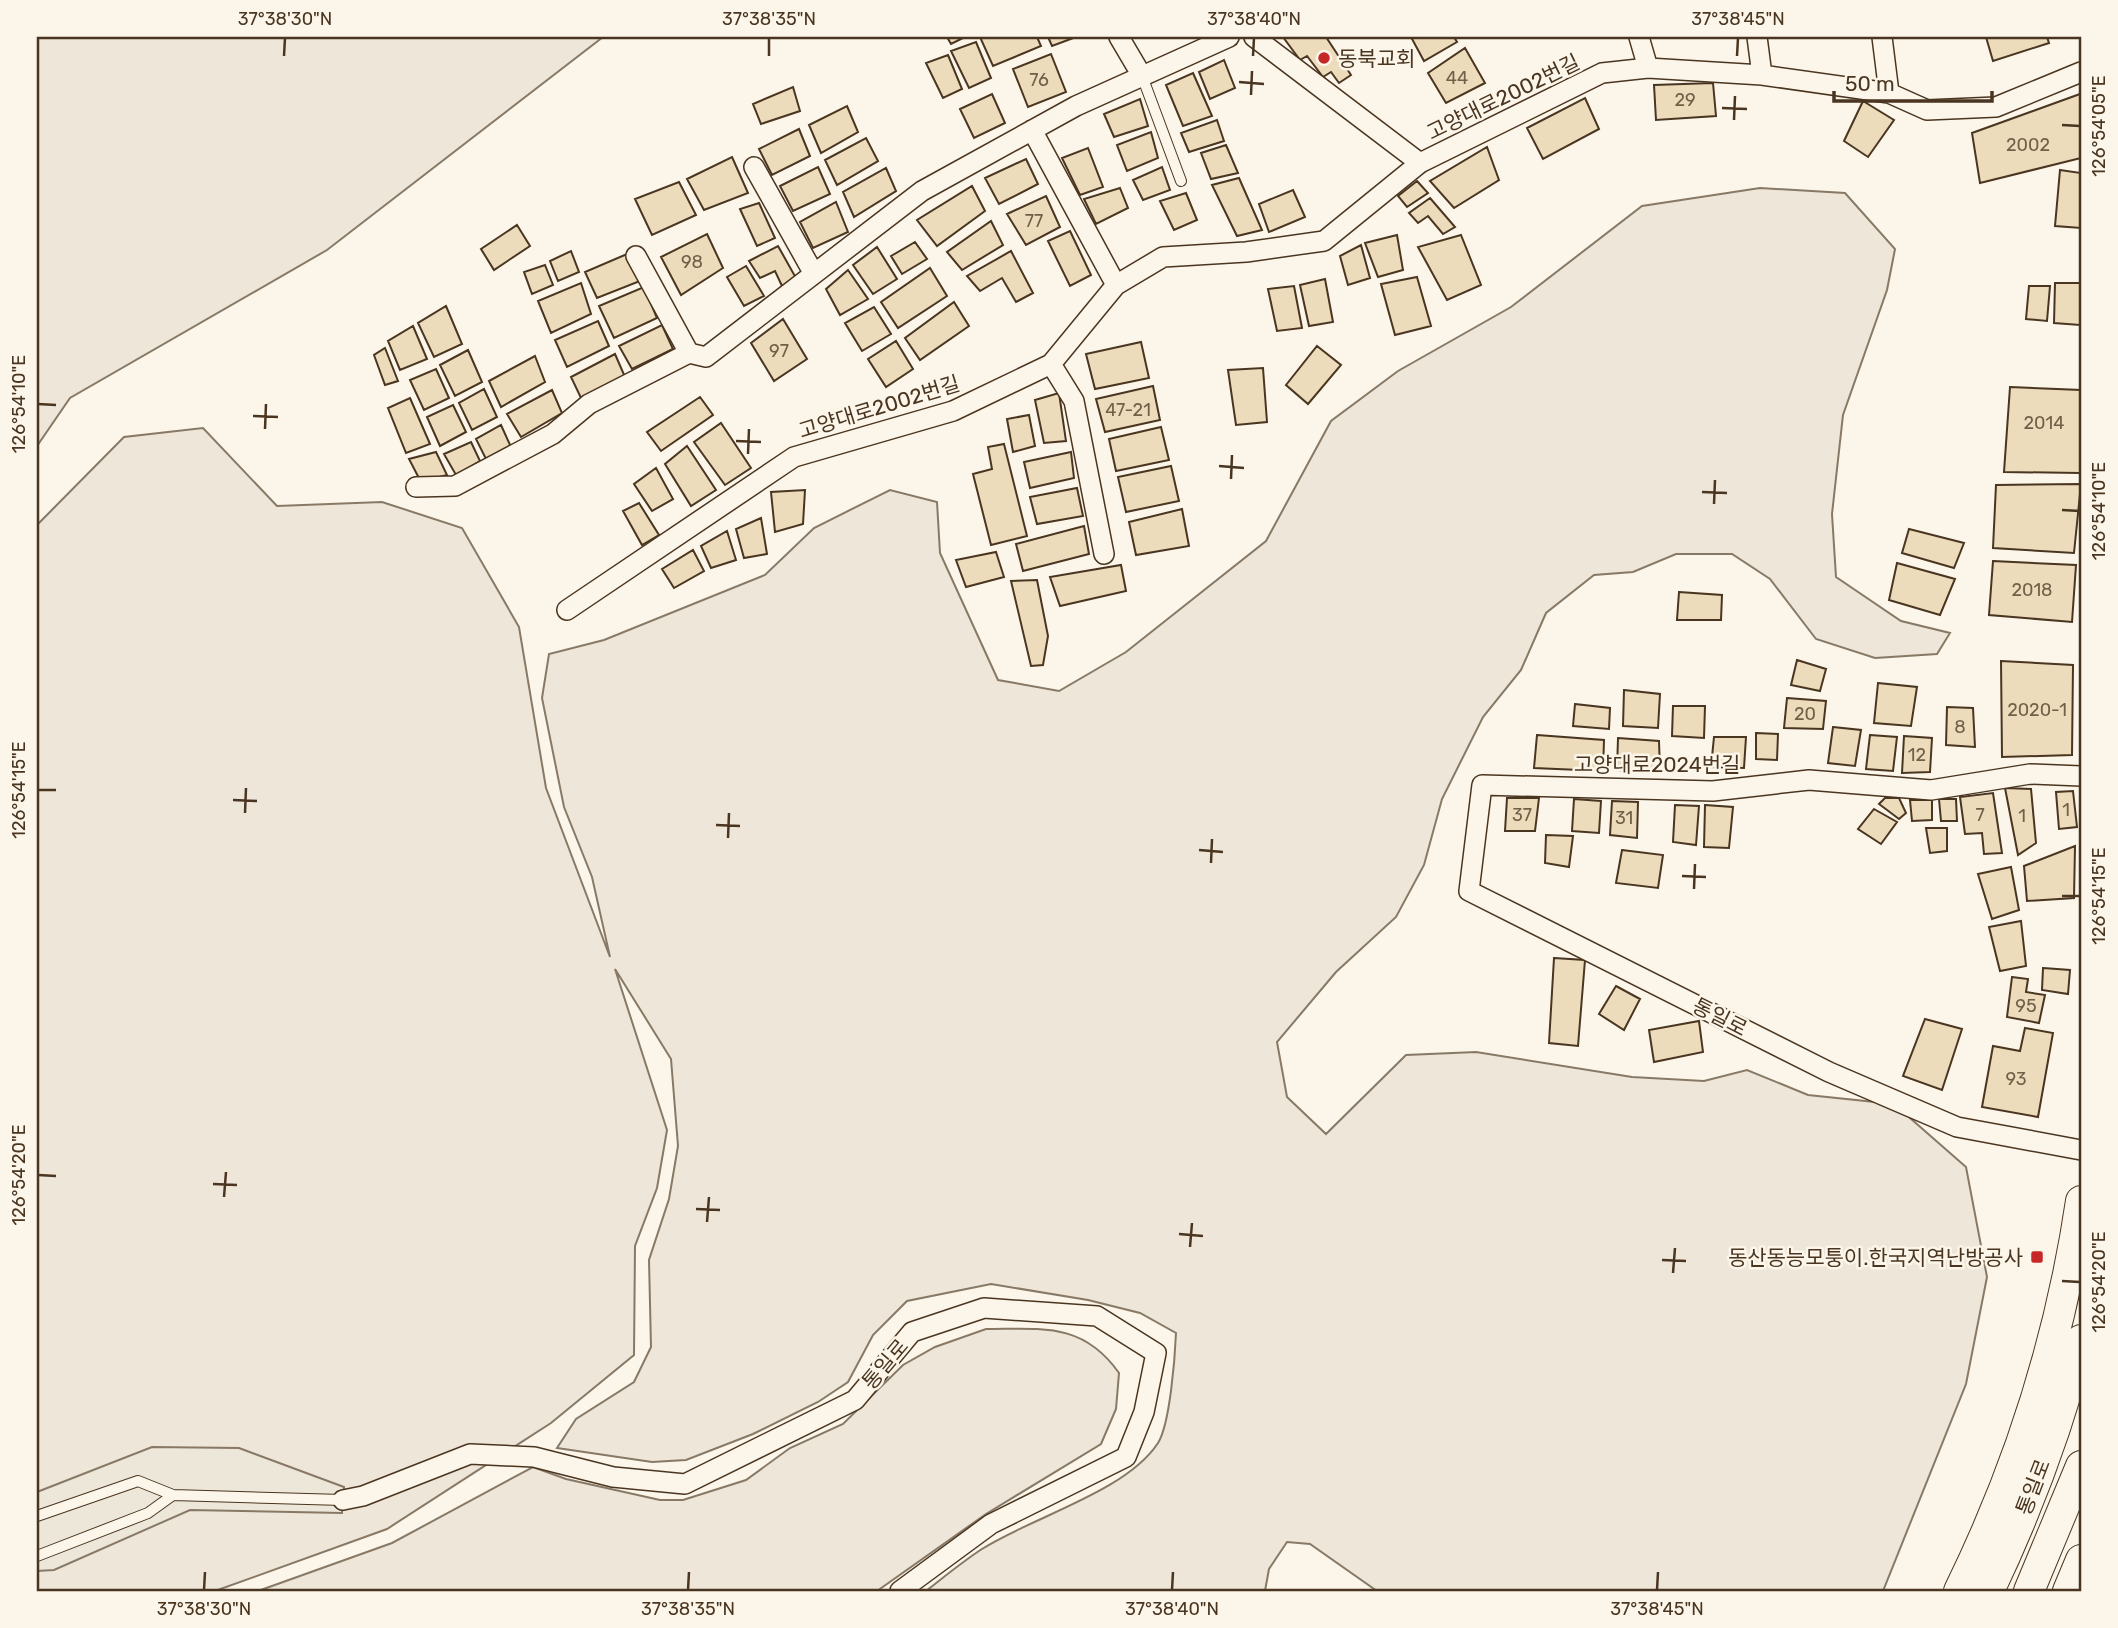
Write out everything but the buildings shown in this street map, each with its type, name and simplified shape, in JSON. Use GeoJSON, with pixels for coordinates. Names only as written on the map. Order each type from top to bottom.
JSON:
{"type":"FeatureCollection","features":[{"type":"Feature","properties":{"kind":"main road"},"geometry":{"type":"LineString","coordinates":[[1959,1591],[1990,1528],[2041,1382],[2081,1201]]}},
{"type":"Feature","properties":{"kind":"main road","name":"통일로"},"geometry":{"type":"LineString","coordinates":[[1989,1591],[2012,1543],[2045,1457],[2081,1340]]}},
{"type":"Feature","properties":{"kind":"main road","name":"통일로"},"geometry":{"type":"LineString","coordinates":[[2029,1591],[2081,1466]]}},
{"type":"Feature","properties":{"kind":"main road"},"geometry":{"type":"LineString","coordinates":[[2068,1591],[2081,1560]]}},
{"type":"Feature","properties":{"kind":"street"},"geometry":{"type":"LineString","coordinates":[[1119,37],[1142,76]]}},
{"type":"Feature","properties":{"kind":"street"},"geometry":{"type":"LineString","coordinates":[[416,487],[455,486],[553,435],[589,404],[689,354],[706,357],[922,191],[1076,106],[1229,37]]}},
{"type":"Feature","properties":{"kind":"street","name":"고양대로2002번길"},"geometry":{"type":"LineString","coordinates":[[1254,37],[1420,163]]}},
{"type":"Feature","properties":{"kind":"street"},"geometry":{"type":"LineString","coordinates":[[1639,37],[1648,68]]}},
{"type":"Feature","properties":{"kind":"street"},"geometry":{"type":"LineString","coordinates":[[1757,37],[1762,75]]}},
{"type":"Feature","properties":{"kind":"street"},"geometry":{"type":"LineString","coordinates":[[1882,37],[1889,93]]}},
{"type":"Feature","properties":{"kind":"street","name":"고양대로2002번길"},"geometry":{"type":"LineString","coordinates":[[567,610],[794,457],[953,411],[1051,364],[1116,285],[1163,257],[1246,252],[1324,241],[1420,163],[1602,73],[1648,68],[1762,75],[1889,93],[1927,110],[1996,107],[2081,72]]}},
{"type":"Feature","properties":{"kind":"street"},"geometry":{"type":"LineString","coordinates":[[1032,130],[1116,285]]}},
{"type":"Feature","properties":{"kind":"street"},"geometry":{"type":"LineString","coordinates":[[754,167],[814,274]]}},
{"type":"Feature","properties":{"kind":"street"},"geometry":{"type":"LineString","coordinates":[[635,256],[689,354]]}},
{"type":"Feature","properties":{"kind":"street"},"geometry":{"type":"LineString","coordinates":[[1051,364],[1073,401],[1104,554]]}},
{"type":"Feature","properties":{"kind":"street","name":"고양대로2024번길"},"geometry":{"type":"LineString","coordinates":[[1482,785],[1713,791],[1809,780],[1931,790],[2030,774],[2081,776]]}},
{"type":"Feature","properties":{"kind":"street","name":"통일로"},"geometry":{"type":"LineString","coordinates":[[1482,785],[1469,891],[1829,1072],[1957,1127],[2081,1150]]}},
{"type":"Feature","properties":{"kind":"street","name":"통일로"},"geometry":{"type":"LineString","coordinates":[[343,1500],[363,1496],[470,1454],[534,1457],[613,1477],[685,1484],[855,1400],[912,1332],[984,1308],[1097,1316],[1157,1353],[1144,1412],[1126,1457],[991,1524],[900,1591]]}},
{"type":"Feature","properties":{"kind":"lane"},"geometry":{"type":"LineString","coordinates":[[1142,76],[1181,181]]}},
{"type":"Feature","properties":{"kind":"lane"},"geometry":{"type":"LineString","coordinates":[[37,1516],[138,1480],[173,1495],[343,1500]]}},
{"type":"Feature","properties":{"kind":"lane"},"geometry":{"type":"LineString","coordinates":[[37,1556],[148,1513],[173,1495]]}},
{"type":"Feature","properties":{"kind":"shaded area"},"geometry":{"type":"Polygon","coordinates":[[[37,37],[603,37],[327,250],[70,398],[37,446],[37,37]]]}},
{"type":"Feature","properties":{"kind":"shaded area"},"geometry":{"type":"Polygon","coordinates":[[[1760,188],[1845,193],[1895,249],[1887,290],[1843,415],[1832,514],[1836,577],[1901,621],[1950,633],[1937,654],[1875,658],[1816,639],[1770,579],[1732,554],[1676,554],[1633,572],[1594,575],[1546,613],[1521,670],[1483,717],[1442,799],[1424,865],[1396,917],[1336,972],[1277,1042],[1287,1097],[1326,1134],[1406,1055],[1476,1052],[1632,1077],[1704,1081],[1747,1070],[1808,1095],[1894,1104],[1966,1167],[1987,1277],[1966,1384],[1883,1591],[1377,1591],[1310,1544],[1287,1542],[1269,1569],[1265,1591],[926,1591],[982,1549],[1124,1476],[1158,1443],[1166,1421],[1176,1333],[1140,1313],[1088,1300],[991,1284],[907,1301],[873,1335],[848,1382],[818,1402],[753,1434],[686,1460],[652,1462],[557,1448],[576,1419],[634,1382],[651,1347],[649,1260],[669,1199],[678,1146],[671,1059],[615,969],[667,1130],[657,1188],[635,1246],[634,1355],[551,1423],[387,1529],[215,1591],[37,1591],[37,525],[124,437],[203,428],[277,506],[382,502],[462,528],[519,627],[546,788],[610,957],[592,877],[564,807],[542,698],[549,654],[604,640],[765,575],[814,528],[890,490],[937,502],[940,553],[998,680],[1059,691],[1126,652],[1266,541],[1331,421],[1398,371],[1511,307],[1642,206],[1760,188]]]}},
{"type":"Feature","properties":{"kind":"shaded area"},"geometry":{"type":"Polygon","coordinates":[[[986,1329],[1043,1329],[1076,1337],[1091,1345],[1105,1356],[1119,1373],[1116,1409],[1101,1444],[986,1514],[877,1591],[258,1591],[392,1543],[533,1467],[566,1479],[660,1500],[683,1500],[746,1480],[790,1448],[843,1424],[903,1365],[935,1347],[986,1329]]]}},
{"type":"Feature","properties":{"kind":"shaded area"},"geometry":{"type":"Polygon","coordinates":[[[152,1447],[239,1448],[344,1487],[342,1513],[190,1510],[54,1570],[37,1571],[37,1492],[152,1447]]]}},
{"type":"Feature","properties":{"kind":"place","name":"동북교회"},"geometry":{"type":"Point","coordinates":[1324,58]}},
{"type":"Feature","properties":{"kind":"place","name":"동산동능모퉁이.한국지역난방공사"},"geometry":{"type":"Point","coordinates":[2037,1257]}}]}
